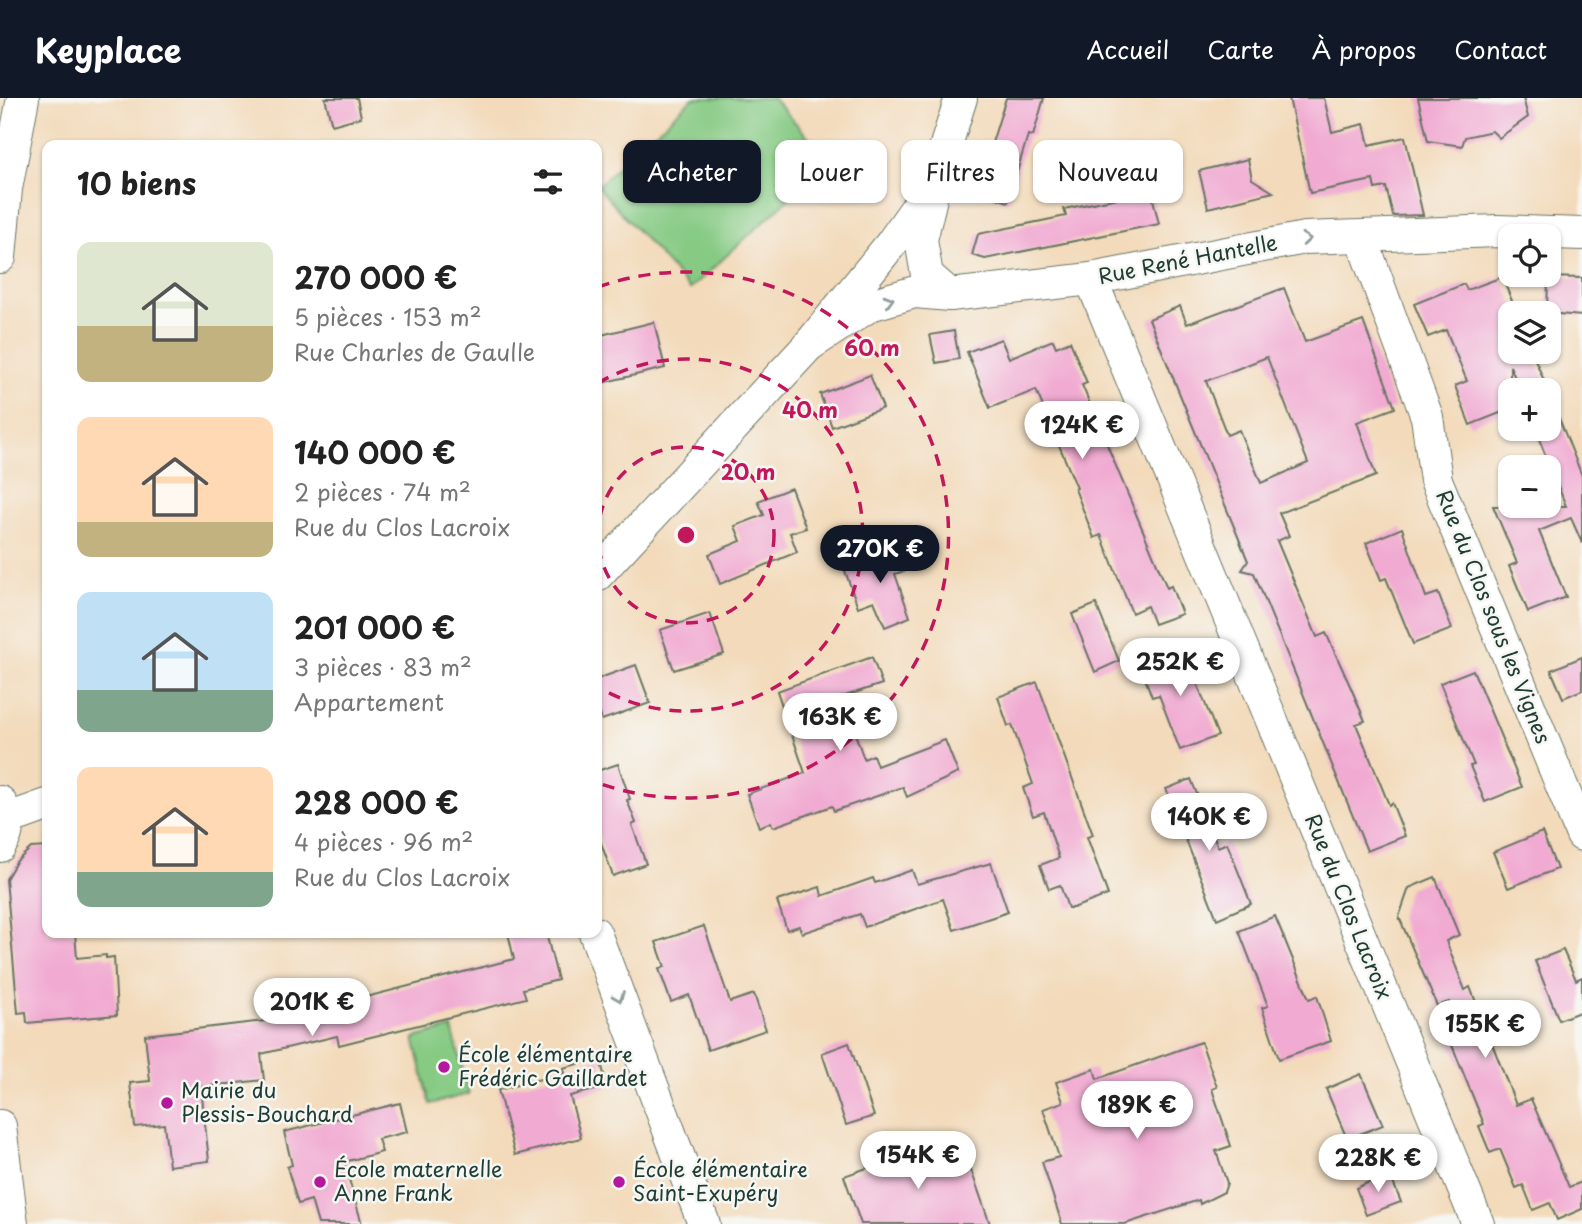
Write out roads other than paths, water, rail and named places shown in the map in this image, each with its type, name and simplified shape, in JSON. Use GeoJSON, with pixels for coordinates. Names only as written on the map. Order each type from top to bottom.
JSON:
{"type":"FeatureCollection","features":[{"type":"Feature","properties":{"kind":"street"},"geometry":{"type":"LineString","coordinates":[[0,257],[6,189],[23,98]]}},
{"type":"Feature","properties":{"kind":"street"},"geometry":{"type":"LineString","coordinates":[[948,140],[961,98]]}},
{"type":"Feature","properties":{"kind":"street"},"geometry":{"type":"LineString","coordinates":[[602,570],[808,345],[891,244],[920,203]]}},
{"type":"Feature","properties":{"kind":"street"},"geometry":{"type":"LineString","coordinates":[[929,203],[921,240],[927,275],[950,295]]}},
{"type":"Feature","properties":{"kind":"street","name":"Rue René Hantelle"},"geometry":{"type":"LineString","coordinates":[[808,345],[870,305],[915,292],[950,295],[1091,279],[1305,238],[1498,231],[1582,234]]}},
{"type":"Feature","properties":{"kind":"street","name":"Rue du Clos sous les Vignes"},"geometry":{"type":"LineString","coordinates":[[1361,237],[1427,417],[1436,480],[1582,835]]}},
{"type":"Feature","properties":{"kind":"street","name":"Rue du Clos Lacroix"},"geometry":{"type":"LineString","coordinates":[[1091,279],[1478,1224]]}},
{"type":"Feature","properties":{"kind":"street"},"geometry":{"type":"LineString","coordinates":[[3,822],[42,806]]}},
{"type":"Feature","properties":{"kind":"street"},"geometry":{"type":"LineString","coordinates":[[596,938],[704,1224]]}},
{"type":"Feature","properties":{"kind":"street"},"geometry":{"type":"LineString","coordinates":[[0,1126],[12,1224]]}},
{"type":"Feature","properties":{"kind":"place","name":"École élémentaire Frédéric Gaillardet"},"geometry":{"type":"Point","coordinates":[444,1067]}},
{"type":"Feature","properties":{"kind":"place","name":"Mairie du Plessis-Bouchard"},"geometry":{"type":"Point","coordinates":[167,1103]}},
{"type":"Feature","properties":{"kind":"place","name":"École maternelle Anne Frank"},"geometry":{"type":"Point","coordinates":[320,1182]}},
{"type":"Feature","properties":{"kind":"place","name":"École élémentaire Saint-Exupéry"},"geometry":{"type":"Point","coordinates":[619,1182]}}]}
